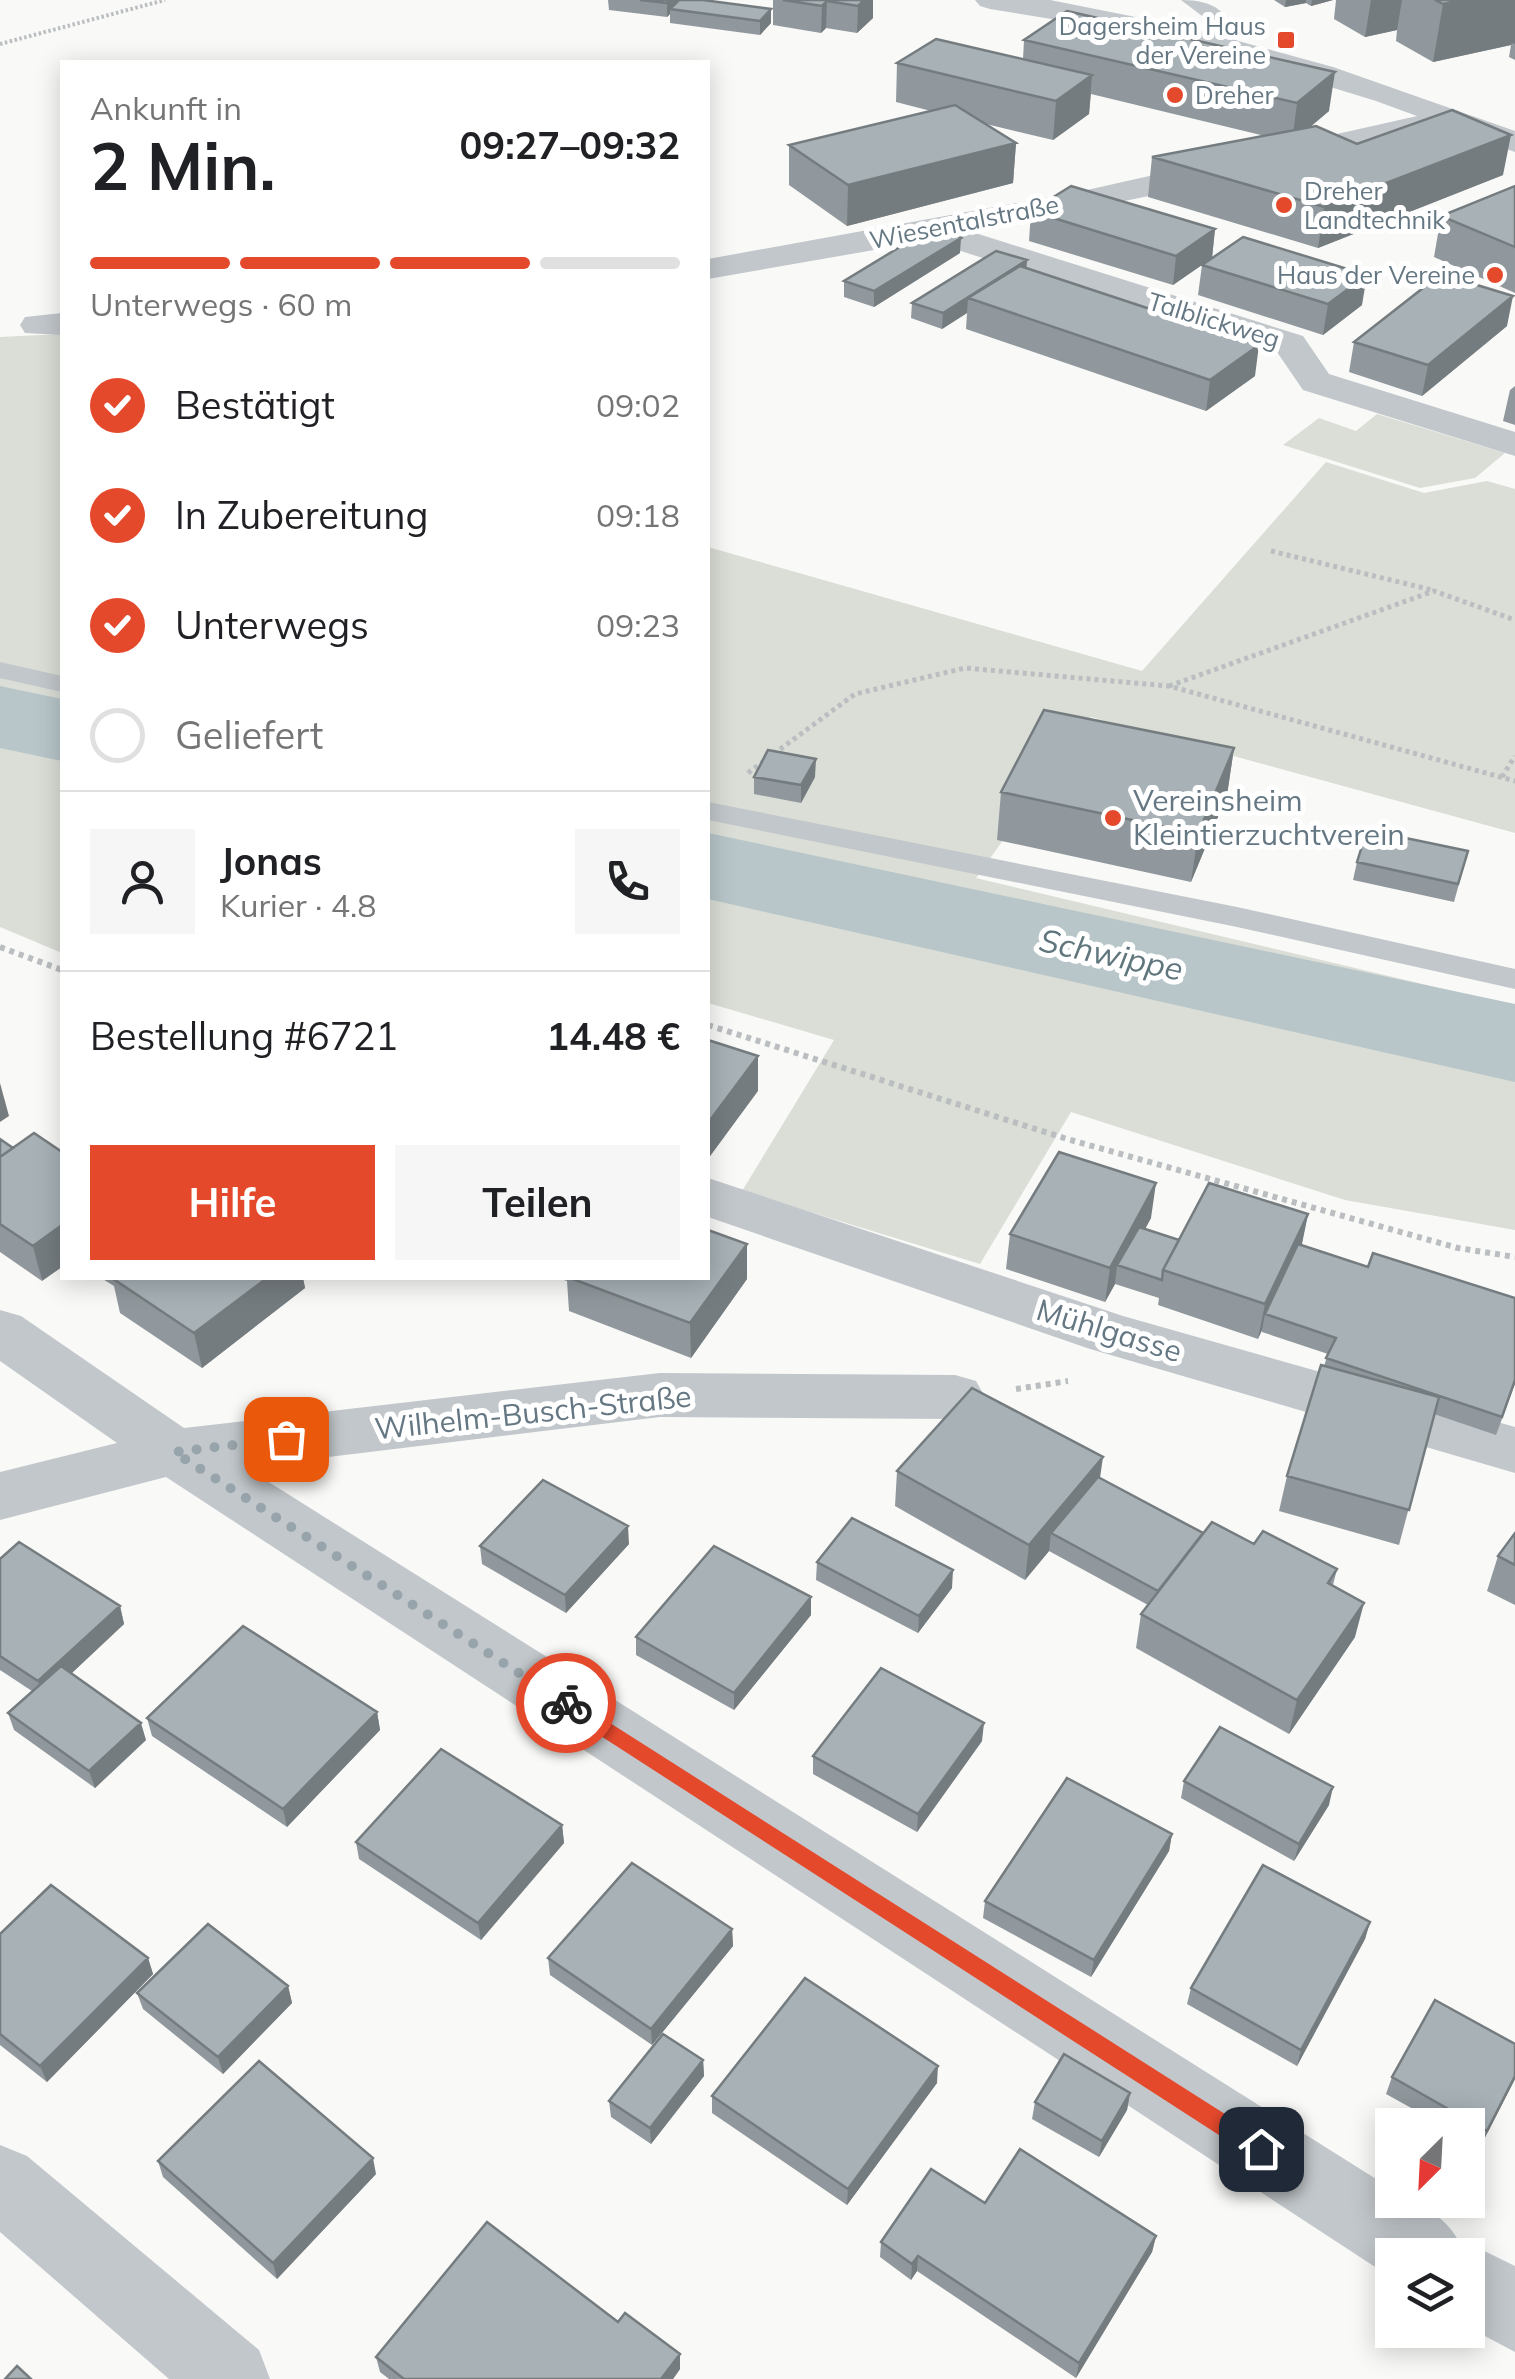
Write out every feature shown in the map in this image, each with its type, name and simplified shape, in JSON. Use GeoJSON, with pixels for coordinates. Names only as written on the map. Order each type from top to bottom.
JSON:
{"type":"FeatureCollection","features":[{"type":"Feature","properties":{"kind":"street"},"geometry":{"type":"LineString","coordinates":[[990,0],[1026,2],[1137,24],[1317,70],[1515,142]]}},
{"type":"Feature","properties":{"kind":"street","name":"Wiesentalstraße"},"geometry":{"type":"LineString","coordinates":[[710,269],[903,236],[1295,158],[1454,118]]}},
{"type":"Feature","properties":{"kind":"street","name":"Talblickweg"},"geometry":{"type":"LineString","coordinates":[[952,238],[1290,344],[1316,382],[1515,444]]}},
{"type":"Feature","properties":{"kind":"street","name":"Mühlgasse"},"geometry":{"type":"LineString","coordinates":[[710,1198],[1111,1334],[1515,1450]]}},
{"type":"Feature","properties":{"kind":"street"},"geometry":{"type":"LineString","coordinates":[[0,1331],[174,1452],[1399,2238]]}},
{"type":"Feature","properties":{"kind":"street","name":"Wilhelm-Busch-Straße"},"geometry":{"type":"LineString","coordinates":[[0,1496],[174,1452],[660,1395],[955,1398]]}},
{"type":"Feature","properties":{"kind":"street"},"geometry":{"type":"LineString","coordinates":[[0,2182],[230,2379]]}},
{"type":"Feature","properties":{"kind":"street"},"geometry":{"type":"LineString","coordinates":[[1485,2293],[1515,2312]]}},
{"type":"Feature","properties":{"kind":"lane"},"geometry":{"type":"LineString","coordinates":[[1190,0],[1211,10],[1226,24],[1229,47]]}},
{"type":"Feature","properties":{"kind":"lane"},"geometry":{"type":"LineString","coordinates":[[0,670],[60,684]]}},
{"type":"Feature","properties":{"kind":"lane"},"geometry":{"type":"LineString","coordinates":[[710,811],[1218,913],[1515,979]]}},
{"type":"Feature","properties":{"kind":"path"},"geometry":{"type":"LineString","coordinates":[[0,44],[165,0]]}},
{"type":"Feature","properties":{"kind":"path"},"geometry":{"type":"LineString","coordinates":[[1271,551],[1434,590],[1515,620]]}},
{"type":"Feature","properties":{"kind":"path"},"geometry":{"type":"LineString","coordinates":[[1168,686],[1434,590]]}},
{"type":"Feature","properties":{"kind":"path"},"geometry":{"type":"LineString","coordinates":[[738,781],[856,694],[965,668],[1168,686],[1515,781]]}},
{"type":"Feature","properties":{"kind":"path"},"geometry":{"type":"LineString","coordinates":[[1502,777],[1515,756]]}},
{"type":"Feature","properties":{"kind":"path"},"geometry":{"type":"LineString","coordinates":[[0,947],[60,969]]}},
{"type":"Feature","properties":{"kind":"path"},"geometry":{"type":"LineString","coordinates":[[710,1026],[1067,1139],[1458,1248],[1515,1256]]}},
{"type":"Feature","properties":{"kind":"path"},"geometry":{"type":"LineString","coordinates":[[955,1398],[1068,1382],[1111,1334]]}},
{"type":"Feature","properties":{"kind":"shaded area"},"geometry":{"type":"Polygon","coordinates":[[[60,334],[60,952],[0,927],[0,337],[60,334]]]}},
{"type":"Feature","properties":{"kind":"shaded area"},"geometry":{"type":"Polygon","coordinates":[[[1377,414],[1505,453],[1475,478],[1420,488],[1283,445],[1319,418],[1356,431],[1377,414]]]}},
{"type":"Feature","properties":{"kind":"shaded area"},"geometry":{"type":"Polygon","coordinates":[[[1326,462],[1424,493],[1487,481],[1515,489],[1515,833],[1091,717],[976,878],[1515,1006],[1515,1230],[1345,1200],[1071,1112],[980,1264],[742,1191],[834,1040],[710,1004],[710,548],[1142,671],[1326,462]]]}},
{"type":"Feature","properties":{"kind":"building"},"geometry":{"type":"Polygon","coordinates":[[[679,0],[771,9],[760,21],[670,9],[679,0]]]}},
{"type":"Feature","properties":{"kind":"building"},"geometry":{"type":"Polygon","coordinates":[[[783,0],[864,0],[858,6],[827,1],[822,6],[783,0]]]}},
{"type":"Feature","properties":{"kind":"building"},"geometry":{"type":"Polygon","coordinates":[[[1067,11],[1335,72],[1297,103],[1024,40],[1067,11]]]}},
{"type":"Feature","properties":{"kind":"building"},"geometry":{"type":"Polygon","coordinates":[[[936,39],[1092,75],[1056,101],[897,63],[936,39]]]}},
{"type":"Feature","properties":{"kind":"building"},"geometry":{"type":"Polygon","coordinates":[[[955,105],[1016,143],[848,185],[789,145],[955,105]]]}},
{"type":"Feature","properties":{"kind":"building"},"geometry":{"type":"Polygon","coordinates":[[[1452,110],[1511,135],[1324,207],[1152,157],[1316,126],[1357,144],[1452,110]]]}},
{"type":"Feature","properties":{"kind":"building"},"geometry":{"type":"Polygon","coordinates":[[[1071,186],[1215,229],[1176,256],[1031,211],[1071,186]]]}},
{"type":"Feature","properties":{"kind":"building"},"geometry":{"type":"Polygon","coordinates":[[[1515,186],[1515,247],[1441,216],[1515,186]]]}},
{"type":"Feature","properties":{"kind":"building"},"geometry":{"type":"Polygon","coordinates":[[[931,228],[961,238],[874,291],[844,281],[931,228]]]}},
{"type":"Feature","properties":{"kind":"building"},"geometry":{"type":"Polygon","coordinates":[[[1243,237],[1367,275],[1328,304],[1202,265],[1243,237]]]}},
{"type":"Feature","properties":{"kind":"building"},"geometry":{"type":"Polygon","coordinates":[[[996,251],[1027,260],[943,313],[912,303],[996,251]]]}},
{"type":"Feature","properties":{"kind":"building"},"geometry":{"type":"Polygon","coordinates":[[[1020,266],[1259,345],[1210,380],[968,298],[1020,266]]]}},
{"type":"Feature","properties":{"kind":"building"},"geometry":{"type":"Polygon","coordinates":[[[1441,274],[1513,296],[1428,365],[1354,342],[1441,274]]]}},
{"type":"Feature","properties":{"kind":"building"},"geometry":{"type":"Polygon","coordinates":[[[1044,710],[1234,748],[1198,834],[1001,792],[1044,710]]]}},
{"type":"Feature","properties":{"kind":"building"},"geometry":{"type":"Polygon","coordinates":[[[768,750],[816,759],[801,785],[754,777],[768,750]]]}},
{"type":"Feature","properties":{"kind":"building"},"geometry":{"type":"Polygon","coordinates":[[[1367,830],[1468,851],[1458,884],[1357,862],[1367,830]]]}},
{"type":"Feature","properties":{"kind":"building"},"geometry":{"type":"Polygon","coordinates":[[[710,1041],[758,1056],[710,1120],[710,1041]]]}},
{"type":"Feature","properties":{"kind":"building"},"geometry":{"type":"Polygon","coordinates":[[[34,1133],[60,1151],[60,1226],[33,1246],[0,1224],[0,1157],[34,1133]]]}},
{"type":"Feature","properties":{"kind":"building"},"geometry":{"type":"Polygon","coordinates":[[[0,1139],[13,1148],[0,1157],[0,1139]]]}},
{"type":"Feature","properties":{"kind":"building"},"geometry":{"type":"Polygon","coordinates":[[[1059,1152],[1156,1183],[1110,1268],[1010,1234],[1059,1152]]]}},
{"type":"Feature","properties":{"kind":"building"},"geometry":{"type":"Polygon","coordinates":[[[1209,1183],[1308,1214],[1265,1304],[1163,1270],[1209,1183]]]}},
{"type":"Feature","properties":{"kind":"building"},"geometry":{"type":"Polygon","coordinates":[[[1139,1227],[1179,1240],[1162,1280],[1117,1265],[1139,1227]]]}},
{"type":"Feature","properties":{"kind":"building"},"geometry":{"type":"Polygon","coordinates":[[[710,1231],[747,1244],[690,1323],[575,1280],[710,1280],[710,1231]]]}},
{"type":"Feature","properties":{"kind":"building"},"geometry":{"type":"Polygon","coordinates":[[[1298,1244],[1368,1267],[1373,1253],[1515,1298],[1515,1380],[1502,1417],[1326,1358],[1336,1338],[1265,1314],[1298,1244]]]}},
{"type":"Feature","properties":{"kind":"building"},"geometry":{"type":"Polygon","coordinates":[[[115,1280],[264,1280],[194,1333],[115,1280]]]}},
{"type":"Feature","properties":{"kind":"building"},"geometry":{"type":"Polygon","coordinates":[[[1321,1365],[1439,1397],[1409,1510],[1287,1476],[1321,1365]]]}},
{"type":"Feature","properties":{"kind":"building"},"geometry":{"type":"Polygon","coordinates":[[[972,1388],[1103,1457],[1029,1545],[897,1471],[972,1388]]]}},
{"type":"Feature","properties":{"kind":"building"},"geometry":{"type":"Polygon","coordinates":[[[1098,1477],[1203,1533],[1158,1591],[1051,1533],[1098,1477]]]}},
{"type":"Feature","properties":{"kind":"building"},"geometry":{"type":"Polygon","coordinates":[[[543,1480],[628,1526],[565,1595],[480,1546],[543,1480]]]}},
{"type":"Feature","properties":{"kind":"building"},"geometry":{"type":"Polygon","coordinates":[[[852,1518],[953,1570],[919,1616],[817,1562],[852,1518]]]}},
{"type":"Feature","properties":{"kind":"building"},"geometry":{"type":"Polygon","coordinates":[[[1212,1522],[1254,1544],[1263,1531],[1337,1569],[1328,1583],[1364,1603],[1297,1700],[1141,1614],[1212,1522]]]}},
{"type":"Feature","properties":{"kind":"building"},"geometry":{"type":"Polygon","coordinates":[[[1515,1533],[1515,1565],[1498,1556],[1515,1533]]]}},
{"type":"Feature","properties":{"kind":"building"},"geometry":{"type":"Polygon","coordinates":[[[19,1542],[120,1606],[38,1681],[0,1656],[0,1559],[19,1542]]]}},
{"type":"Feature","properties":{"kind":"building"},"geometry":{"type":"Polygon","coordinates":[[[714,1546],[811,1597],[734,1693],[636,1637],[714,1546]]]}},
{"type":"Feature","properties":{"kind":"building"},"geometry":{"type":"Polygon","coordinates":[[[243,1626],[377,1712],[283,1809],[147,1718],[243,1626]]]}},
{"type":"Feature","properties":{"kind":"building"},"geometry":{"type":"Polygon","coordinates":[[[61,1666],[141,1723],[89,1771],[8,1713],[61,1666]]]}},
{"type":"Feature","properties":{"kind":"building"},"geometry":{"type":"Polygon","coordinates":[[[881,1668],[984,1723],[918,1814],[813,1756],[881,1668]]]}},
{"type":"Feature","properties":{"kind":"building"},"geometry":{"type":"Polygon","coordinates":[[[1220,1727],[1333,1787],[1299,1844],[1184,1781],[1220,1727]]]}},
{"type":"Feature","properties":{"kind":"building"},"geometry":{"type":"Polygon","coordinates":[[[441,1749],[562,1825],[478,1923],[356,1842],[441,1749]]]}},
{"type":"Feature","properties":{"kind":"building"},"geometry":{"type":"Polygon","coordinates":[[[1067,1778],[1172,1834],[1094,1960],[985,1901],[1067,1778]]]}},
{"type":"Feature","properties":{"kind":"building"},"geometry":{"type":"Polygon","coordinates":[[[632,1863],[732,1929],[651,2029],[548,1958],[632,1863]]]}},
{"type":"Feature","properties":{"kind":"building"},"geometry":{"type":"Polygon","coordinates":[[[1263,1865],[1370,1922],[1301,2050],[1191,1988],[1263,1865]]]}},
{"type":"Feature","properties":{"kind":"building"},"geometry":{"type":"Polygon","coordinates":[[[51,1885],[148,1958],[40,2066],[0,2034],[0,1934],[51,1885]]]}},
{"type":"Feature","properties":{"kind":"building"},"geometry":{"type":"Polygon","coordinates":[[[208,1924],[288,1986],[218,2057],[137,1993],[208,1924]]]}},
{"type":"Feature","properties":{"kind":"building"},"geometry":{"type":"Polygon","coordinates":[[[805,1978],[938,2066],[848,2189],[712,2096],[805,1978]]]}},
{"type":"Feature","properties":{"kind":"building"},"geometry":{"type":"Polygon","coordinates":[[[1435,2000],[1515,2044],[1515,2076],[1487,2131],[1485,2108],[1447,2108],[1392,2077],[1435,2000]]]}},
{"type":"Feature","properties":{"kind":"building"},"geometry":{"type":"Polygon","coordinates":[[[663,2034],[703,2060],[650,2128],[609,2101],[663,2034]]]}},
{"type":"Feature","properties":{"kind":"building"},"geometry":{"type":"Polygon","coordinates":[[[1064,2054],[1130,2093],[1102,2141],[1035,2102],[1064,2054]]]}},
{"type":"Feature","properties":{"kind":"building"},"geometry":{"type":"Polygon","coordinates":[[[259,2061],[373,2158],[273,2263],[158,2161],[259,2061]]]}},
{"type":"Feature","properties":{"kind":"building"},"geometry":{"type":"Polygon","coordinates":[[[1020,2149],[1156,2236],[1079,2363],[918,2256],[912,2264],[881,2242],[931,2169],[985,2203],[1020,2149]]]}},
{"type":"Feature","properties":{"kind":"building"},"geometry":{"type":"Polygon","coordinates":[[[487,2222],[618,2322],[625,2313],[680,2354],[661,2379],[404,2379],[376,2357],[487,2222]]]}},
{"type":"Feature","properties":{"kind":"building"},"geometry":{"type":"Polygon","coordinates":[[[17,2366],[31,2379],[5,2379],[17,2366]]]}},
{"type":"Feature","properties":{"kind":"waterway","name":"Schwippe"},"geometry":{"type":"LineString","coordinates":[[0,717],[60,730]]}},
{"type":"Feature","properties":{"kind":"waterway","name":"Schwippe"},"geometry":{"type":"LineString","coordinates":[[710,866],[1515,1043]]}},
{"type":"Feature","properties":{"kind":"way so far"},"geometry":{"type":"LineString","coordinates":[[286,1439],[174,1452],[566,1703]]}},
{"type":"Feature","properties":{"kind":"place","name":"Dagersheim Haus der Vereine"},"geometry":{"type":"Point","coordinates":[1286,40]}},
{"type":"Feature","properties":{"kind":"place","name":"Dreher"},"geometry":{"type":"Point","coordinates":[1175,95]}},
{"type":"Feature","properties":{"kind":"place","name":"Dreher Landtechnik"},"geometry":{"type":"Point","coordinates":[1284,205]}},
{"type":"Feature","properties":{"kind":"place","name":"Haus der Vereine"},"geometry":{"type":"Point","coordinates":[1495,275]}},
{"type":"Feature","properties":{"kind":"place","name":"Vereinsheim Kleintierzuchtverein"},"geometry":{"type":"Point","coordinates":[1113,818]}},
{"type":"Feature","properties":{"kind":"route"},"geometry":{"type":"LineString","coordinates":[[566,1703],[1261,2149]]}}]}
